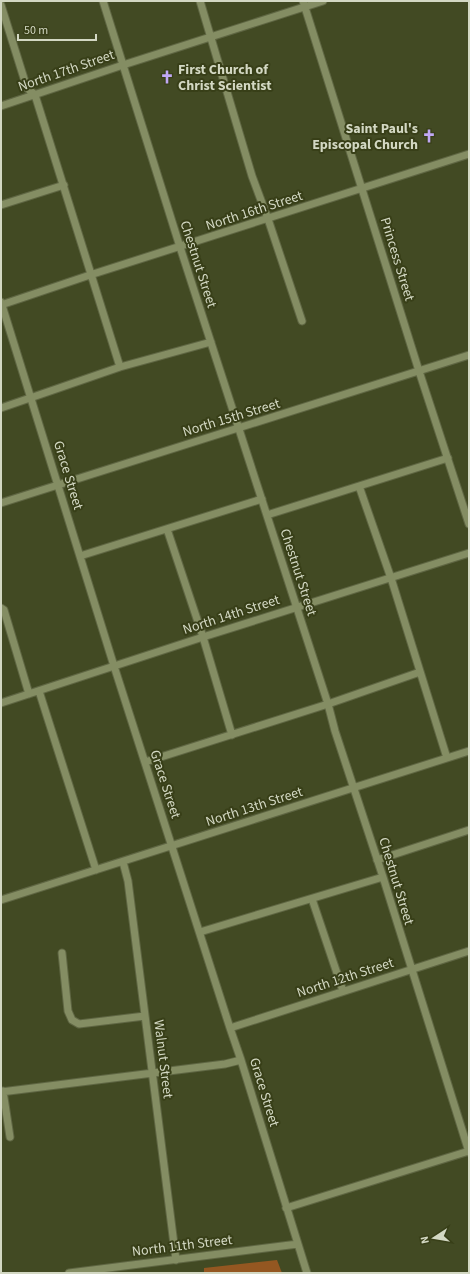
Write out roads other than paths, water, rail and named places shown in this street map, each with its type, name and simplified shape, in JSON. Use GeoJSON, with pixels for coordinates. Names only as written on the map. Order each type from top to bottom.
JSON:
{"type":"FeatureCollection","features":[{"type":"Feature","properties":{"kind":"street","name":"Chestnut Street"},"geometry":{"type":"LineString","coordinates":[[103,1],[180,247],[297,607],[469,1151]]}},
{"type":"Feature","properties":{"kind":"street"},"geometry":{"type":"LineString","coordinates":[[200,1],[252,176],[302,321]]}},
{"type":"Feature","properties":{"kind":"street","name":"North 17th Street"},"geometry":{"type":"LineString","coordinates":[[1,106],[304,4],[323,1]]}},
{"type":"Feature","properties":{"kind":"street","name":"Princess Street"},"geometry":{"type":"LineString","coordinates":[[304,4],[419,371],[469,524]]}},
{"type":"Feature","properties":{"kind":"street"},"geometry":{"type":"LineString","coordinates":[[1,5],[27,88],[35,95],[120,367]]}},
{"type":"Feature","properties":{"kind":"street","name":"North 16th Street"},"geometry":{"type":"LineString","coordinates":[[1,304],[469,154]]}},
{"type":"Feature","properties":{"kind":"street"},"geometry":{"type":"LineString","coordinates":[[1,205],[64,185]]}},
{"type":"Feature","properties":{"kind":"street","name":"Grace Street"},"geometry":{"type":"LineString","coordinates":[[1,304],[114,666],[241,1060],[307,1273]]}},
{"type":"Feature","properties":{"kind":"street"},"geometry":{"type":"LineString","coordinates":[[1,408],[120,367],[211,342]]}},
{"type":"Feature","properties":{"kind":"street","name":"North 15th Street"},"geometry":{"type":"LineString","coordinates":[[1,503],[469,355]]}},
{"type":"Feature","properties":{"kind":"street"},"geometry":{"type":"LineString","coordinates":[[267,515],[448,458]]}},
{"type":"Feature","properties":{"kind":"street"},"geometry":{"type":"LineString","coordinates":[[359,486],[391,578],[447,758]]}},
{"type":"Feature","properties":{"kind":"street"},"geometry":{"type":"LineString","coordinates":[[80,556],[262,499]]}},
{"type":"Feature","properties":{"kind":"street"},"geometry":{"type":"LineString","coordinates":[[167,529],[232,735]]}},
{"type":"Feature","properties":{"kind":"street","name":"North 14th Street"},"geometry":{"type":"LineString","coordinates":[[1,703],[202,637],[469,553]]}},
{"type":"Feature","properties":{"kind":"street"},"geometry":{"type":"LineString","coordinates":[[1,608],[4,610],[29,694]]}},
{"type":"Feature","properties":{"kind":"street"},"geometry":{"type":"LineString","coordinates":[[145,762],[328,704],[420,672]]}},
{"type":"Feature","properties":{"kind":"street"},"geometry":{"type":"LineString","coordinates":[[38,691],[96,870]]}},
{"type":"Feature","properties":{"kind":"street","name":"North 13th Street"},"geometry":{"type":"LineString","coordinates":[[1,900],[469,751]]}},
{"type":"Feature","properties":{"kind":"street"},"geometry":{"type":"LineString","coordinates":[[377,860],[469,830]]}},
{"type":"Feature","properties":{"kind":"street","name":"Walnut Street"},"geometry":{"type":"LineString","coordinates":[[123,862],[128,881],[176,1260]]}},
{"type":"Feature","properties":{"kind":"street"},"geometry":{"type":"LineString","coordinates":[[200,932],[383,877]]}},
{"type":"Feature","properties":{"kind":"street"},"geometry":{"type":"LineString","coordinates":[[312,899],[343,991]]}},
{"type":"Feature","properties":{"kind":"street","name":"North 12th Street"},"geometry":{"type":"LineString","coordinates":[[230,1028],[469,951]]}},
{"type":"Feature","properties":{"kind":"street"},"geometry":{"type":"LineString","coordinates":[[62,953],[68,1011],[72,1020],[79,1024],[145,1016]]}},
{"type":"Feature","properties":{"kind":"street"},"geometry":{"type":"LineString","coordinates":[[10,1137],[2,1092],[225,1064],[241,1060]]}},
{"type":"Feature","properties":{"kind":"street"},"geometry":{"type":"LineString","coordinates":[[286,1208],[469,1151]]}},
{"type":"Feature","properties":{"kind":"street","name":"North 11th Street"},"geometry":{"type":"LineString","coordinates":[[69,1273],[298,1244]]}},
{"type":"Feature","properties":{"kind":"place","name":"First Church of Christ Scientist"},"geometry":{"type":"Point","coordinates":[167,77]}},
{"type":"Feature","properties":{"kind":"place","name":"Saint Paul's Episcopal Church"},"geometry":{"type":"Point","coordinates":[429,136]}}]}
